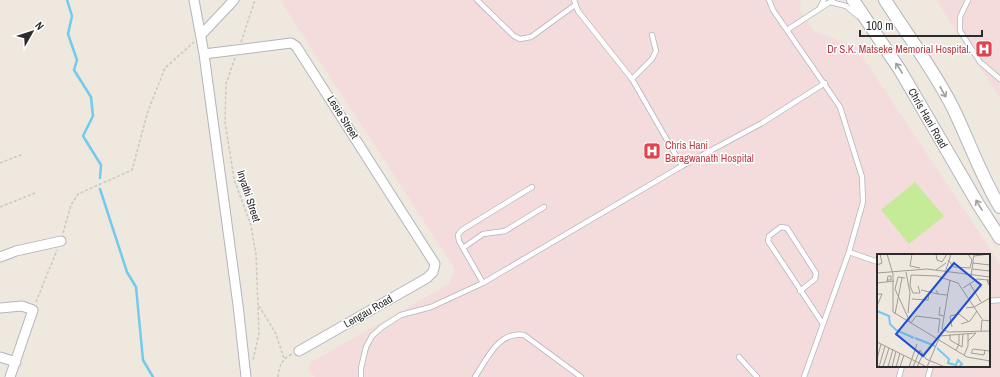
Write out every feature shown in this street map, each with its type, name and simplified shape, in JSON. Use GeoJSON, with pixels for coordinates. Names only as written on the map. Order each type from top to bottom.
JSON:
{"type":"FeatureCollection","features":[{"type":"Feature","properties":{"kind":"main road","name":"Chris Hani Road"},"geometry":{"type":"LineString","coordinates":[[853,0],[914,92],[978,204],[1000,238]]}},
{"type":"Feature","properties":{"kind":"main road","name":"Chris Hani Road"},"geometry":{"type":"LineString","coordinates":[[885,0],[933,73],[952,108],[978,166],[1000,207]]}},
{"type":"Feature","properties":{"kind":"main road"},"geometry":{"type":"LineString","coordinates":[[893,0],[896,18]]}},
{"type":"Feature","properties":{"kind":"street"},"geometry":{"type":"LineString","coordinates":[[194,0],[204,54],[238,305],[246,377]]}},
{"type":"Feature","properties":{"kind":"street"},"geometry":{"type":"LineString","coordinates":[[201,35],[234,0]]}},
{"type":"Feature","properties":{"kind":"street","name":"Lesie Street"},"geometry":{"type":"LineString","coordinates":[[204,54],[291,43],[298,48],[436,264],[435,270]]}},
{"type":"Feature","properties":{"kind":"street"},"geometry":{"type":"LineString","coordinates":[[0,257],[16,251],[61,241]]}},
{"type":"Feature","properties":{"kind":"street","name":"Lengau Road"},"geometry":{"type":"LineString","coordinates":[[299,350],[426,278],[435,270]]}},
{"type":"Feature","properties":{"kind":"street"},"geometry":{"type":"LineString","coordinates":[[0,308],[22,306],[33,310],[10,377]]}},
{"type":"Feature","properties":{"kind":"street"},"geometry":{"type":"LineString","coordinates":[[0,357],[16,362]]}},
{"type":"Feature","properties":{"kind":"lane"},"geometry":{"type":"LineString","coordinates":[[477,0],[508,31],[520,39],[531,37],[575,1],[632,79],[682,166]]}},
{"type":"Feature","properties":{"kind":"lane"},"geometry":{"type":"LineString","coordinates":[[769,0],[773,10],[825,83],[843,114],[862,177],[863,202],[849,252],[804,377]]}},
{"type":"Feature","properties":{"kind":"lane"},"geometry":{"type":"LineString","coordinates":[[819,9],[824,0]]}},
{"type":"Feature","properties":{"kind":"lane"},"geometry":{"type":"LineString","coordinates":[[968,0],[960,17],[960,31],[980,62],[1000,79]]}},
{"type":"Feature","properties":{"kind":"lane"},"geometry":{"type":"LineString","coordinates":[[787,30],[832,1],[850,9],[870,26]]}},
{"type":"Feature","properties":{"kind":"lane"},"geometry":{"type":"LineString","coordinates":[[632,79],[652,59],[656,51],[652,35]]}},
{"type":"Feature","properties":{"kind":"lane"},"geometry":{"type":"LineString","coordinates":[[361,377],[361,368],[366,347],[372,336],[382,327],[401,315],[431,307],[483,283],[682,166],[762,124],[825,83]]}},
{"type":"Feature","properties":{"kind":"lane"},"geometry":{"type":"LineString","coordinates":[[483,283],[459,241],[458,234],[462,230],[532,187]]}},
{"type":"Feature","properties":{"kind":"lane"},"geometry":{"type":"LineString","coordinates":[[463,248],[483,234],[506,231],[544,207]]}},
{"type":"Feature","properties":{"kind":"lane"},"geometry":{"type":"LineString","coordinates":[[800,291],[815,279],[816,273],[787,228],[782,227],[769,236],[768,241],[800,291],[823,324]]}},
{"type":"Feature","properties":{"kind":"lane"},"geometry":{"type":"LineString","coordinates":[[849,252],[877,262]]}},
{"type":"Feature","properties":{"kind":"lane"},"geometry":{"type":"LineString","coordinates":[[990,301],[1000,300]]}},
{"type":"Feature","properties":{"kind":"lane"},"geometry":{"type":"LineString","coordinates":[[475,377],[494,348],[506,338],[518,334],[524,335],[581,377]]}},
{"type":"Feature","properties":{"kind":"lane"},"geometry":{"type":"LineString","coordinates":[[739,357],[757,377]]}},
{"type":"Feature","properties":{"kind":"lane"},"geometry":{"type":"LineString","coordinates":[[899,377],[902,367]]}},
{"type":"Feature","properties":{"kind":"lane"},"geometry":{"type":"LineString","coordinates":[[928,377],[931,367]]}},
{"type":"Feature","properties":{"kind":"path","name":"Inyathi Street"},"geometry":{"type":"LineString","coordinates":[[251,366],[259,333],[259,306],[253,240],[247,212],[234,180],[225,122],[226,84],[255,0]]}},
{"type":"Feature","properties":{"kind":"path"},"geometry":{"type":"LineString","coordinates":[[33,310],[61,241],[71,205],[78,194],[132,170],[148,111],[165,68],[201,35]]}},
{"type":"Feature","properties":{"kind":"path"},"geometry":{"type":"LineString","coordinates":[[0,163],[23,154]]}},
{"type":"Feature","properties":{"kind":"path"},"geometry":{"type":"LineString","coordinates":[[0,207],[35,193]]}},
{"type":"Feature","properties":{"kind":"path"},"geometry":{"type":"LineString","coordinates":[[259,306],[274,332],[284,358]]}},
{"type":"Feature","properties":{"kind":"path"},"geometry":{"type":"LineString","coordinates":[[278,377],[279,369],[284,358],[299,350]]}},
{"type":"Feature","properties":{"kind":"shaded area","name":"Chris Hani Baragwanath Hospital"},"geometry":{"type":"Polygon","coordinates":[[[280,0],[801,0],[800,10],[814,31],[856,47],[1000,264],[1000,377],[315,377],[309,370],[311,362],[449,284],[455,269],[280,0]]]}},
{"type":"Feature","properties":{"kind":"shaded area","name":"Dr S.K. Matseke Memorial Hospital."},"geometry":{"type":"Polygon","coordinates":[[[936,0],[1000,0],[1000,98],[936,0]]]}},
{"type":"Feature","properties":{"kind":"green space"},"geometry":{"type":"Polygon","coordinates":[[[915,182],[944,216],[909,244],[881,210],[915,182]]]}},
{"type":"Feature","properties":{"kind":"waterway"},"geometry":{"type":"LineString","coordinates":[[67,0],[72,16],[68,34],[77,60],[74,70],[91,97],[93,116],[83,136],[101,165],[100,178]]}},
{"type":"Feature","properties":{"kind":"waterway"},"geometry":{"type":"LineString","coordinates":[[100,189],[127,272],[136,287],[143,360],[153,377]]}},
{"type":"Feature","properties":{"kind":"place","name":"Dr S.K. Matseke Memorial Hospital."},"geometry":{"type":"Point","coordinates":[984,49]}},
{"type":"Feature","properties":{"kind":"place","name":"Chris Hani Baragwanath Hospital"},"geometry":{"type":"Point","coordinates":[652,151]}}]}
